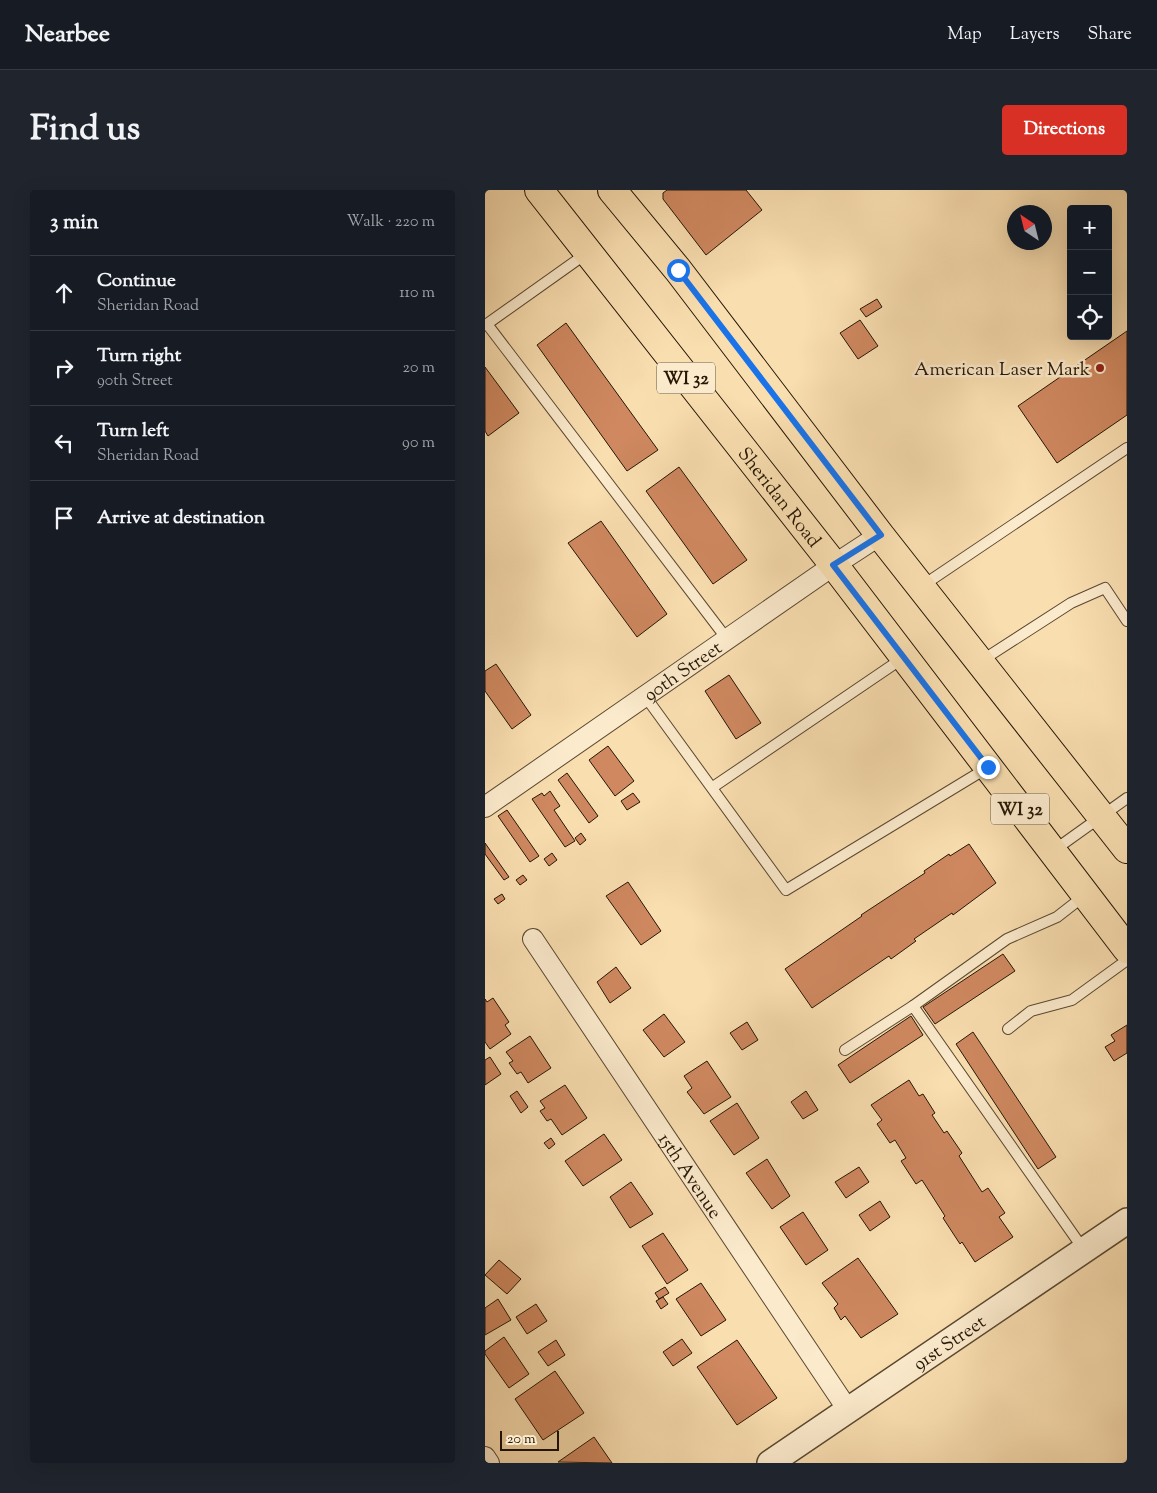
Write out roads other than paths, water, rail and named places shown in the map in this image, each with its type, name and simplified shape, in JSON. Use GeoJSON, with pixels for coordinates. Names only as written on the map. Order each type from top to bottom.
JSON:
{"type":"FeatureCollection","features":[{"type":"Feature","properties":{"kind":"main road","name":"Sheridan Road"},"geometry":{"type":"LineString","coordinates":[[539,190],[833,565],[1127,949]]}},
{"type":"Feature","properties":{"kind":"main road","name":"WI 32"},"geometry":{"type":"LineString","coordinates":[[612,190],[678,270],[881,535],[1127,849]]}},
{"type":"Feature","properties":{"kind":"street","name":"90th Street"},"geometry":{"type":"LineString","coordinates":[[485,807],[833,565],[881,535]]}},
{"type":"Feature","properties":{"kind":"street","name":"15th Avenue"},"geometry":{"type":"LineString","coordinates":[[533,939],[848,1410]]}},
{"type":"Feature","properties":{"kind":"street","name":"91st Street"},"geometry":{"type":"LineString","coordinates":[[770,1463],[1127,1221]]}},
{"type":"Feature","properties":{"kind":"street"},"geometry":{"type":"LineString","coordinates":[[485,1458],[489,1463]]}},
{"type":"Feature","properties":{"kind":"lane"},"geometry":{"type":"LineString","coordinates":[[588,252],[487,324],[727,639]]}},
{"type":"Feature","properties":{"kind":"lane"},"geometry":{"type":"LineString","coordinates":[[922,586],[1127,448]]}},
{"type":"Feature","properties":{"kind":"lane"},"geometry":{"type":"LineString","coordinates":[[980,662],[1071,603],[1105,588],[1127,621]]}},
{"type":"Feature","properties":{"kind":"lane"},"geometry":{"type":"LineString","coordinates":[[713,787],[904,657]]}},
{"type":"Feature","properties":{"kind":"lane"},"geometry":{"type":"LineString","coordinates":[[645,696],[787,890],[988,767]]}},
{"type":"Feature","properties":{"kind":"lane"},"geometry":{"type":"LineString","coordinates":[[1052,852],[1127,798]]}},
{"type":"Feature","properties":{"kind":"lane"},"geometry":{"type":"LineString","coordinates":[[845,1050],[913,1006],[1007,939],[1057,917],[1085,895]]}},
{"type":"Feature","properties":{"kind":"lane"},"geometry":{"type":"LineString","coordinates":[[1008,1029],[1031,1011],[1072,1000],[1127,960]]}},
{"type":"Feature","properties":{"kind":"lane"},"geometry":{"type":"LineString","coordinates":[[913,1006],[1084,1250]]}},
{"type":"Feature","properties":{"kind":"place","name":"American Laser Mark"},"geometry":{"type":"Point","coordinates":[1100,368]}}]}
